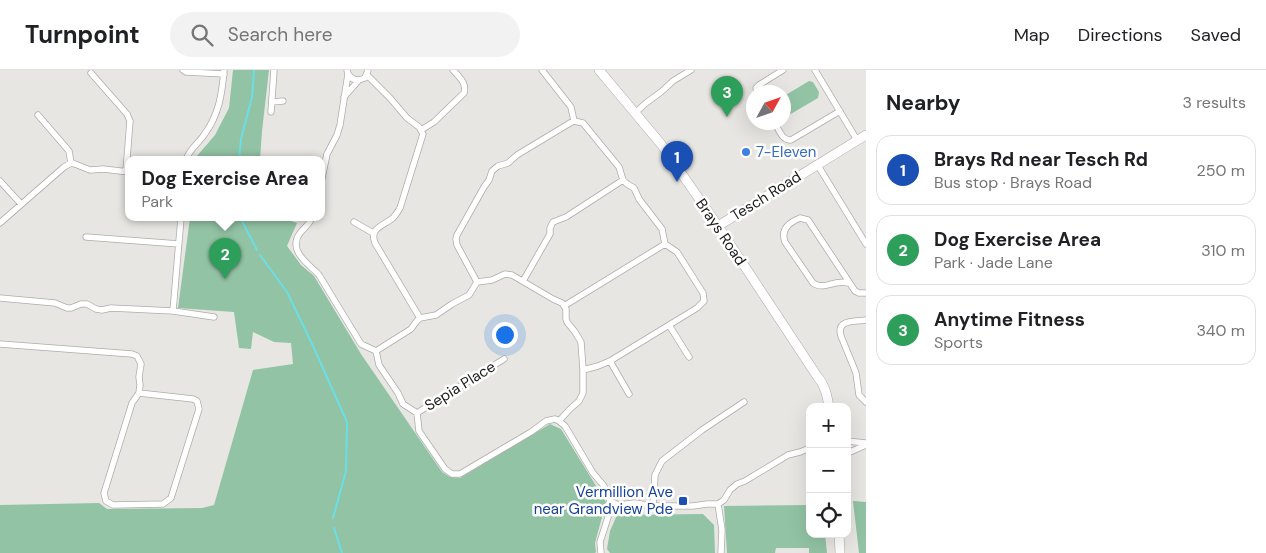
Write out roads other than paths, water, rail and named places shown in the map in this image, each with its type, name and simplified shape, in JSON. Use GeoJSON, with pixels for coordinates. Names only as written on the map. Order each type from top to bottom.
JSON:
{"type":"FeatureCollection","features":[{"type":"Feature","properties":{"kind":"main road","name":"Brays Road"},"geometry":{"type":"LineString","coordinates":[[599,70],[661,144],[718,226],[822,382],[828,403]]}},
{"type":"Feature","properties":{"kind":"main road","name":"Tesch Road"},"geometry":{"type":"LineString","coordinates":[[718,226],[866,135]]}},
{"type":"Feature","properties":{"kind":"main road","name":"Brays Road"},"geometry":{"type":"LineString","coordinates":[[817,376],[822,403]]}},
{"type":"Feature","properties":{"kind":"main road"},"geometry":{"type":"LineString","coordinates":[[839,538],[840,553]]}},
{"type":"Feature","properties":{"kind":"street"},"geometry":{"type":"LineString","coordinates":[[183,70],[186,72],[224,72],[220,105],[213,122],[187,156]]}},
{"type":"Feature","properties":{"kind":"street"},"geometry":{"type":"LineString","coordinates":[[272,112],[274,70]]}},
{"type":"Feature","properties":{"kind":"street"},"geometry":{"type":"LineString","coordinates":[[421,130],[434,122],[464,93],[464,83],[453,70]]}},
{"type":"Feature","properties":{"kind":"street"},"geometry":{"type":"LineString","coordinates":[[542,70],[571,107],[574,121]]}},
{"type":"Feature","properties":{"kind":"street"},"geometry":{"type":"LineString","coordinates":[[635,113],[673,81],[691,70]]}},
{"type":"Feature","properties":{"kind":"street"},"geometry":{"type":"LineString","coordinates":[[759,85],[783,70]]}},
{"type":"Feature","properties":{"kind":"street"},"geometry":{"type":"LineString","coordinates":[[815,70],[857,140]]}},
{"type":"Feature","properties":{"kind":"street"},"geometry":{"type":"LineString","coordinates":[[91,72],[127,114],[130,121],[129,156]]}},
{"type":"Feature","properties":{"kind":"street"},"geometry":{"type":"LineString","coordinates":[[348,72],[352,79],[359,80],[365,78],[367,73],[407,118],[421,130],[422,139],[400,208],[393,218],[377,228],[373,233],[375,243],[420,318]]}},
{"type":"Feature","properties":{"kind":"street"},"geometry":{"type":"LineString","coordinates":[[325,164],[330,146],[337,135],[340,125],[348,72]]}},
{"type":"Feature","properties":{"kind":"street"},"geometry":{"type":"LineString","coordinates":[[344,96],[359,80]]}},
{"type":"Feature","properties":{"kind":"street"},"geometry":{"type":"LineString","coordinates":[[272,102],[284,101]]}},
{"type":"Feature","properties":{"kind":"street"},"geometry":{"type":"LineString","coordinates":[[779,130],[784,138],[789,141],[793,140],[840,111]]}},
{"type":"Feature","properties":{"kind":"street"},"geometry":{"type":"LineString","coordinates":[[38,115],[69,151],[71,164]]}},
{"type":"Feature","properties":{"kind":"street"},"geometry":{"type":"LineString","coordinates":[[477,282],[457,245],[456,239],[489,180],[492,171],[574,121],[583,123],[619,167],[623,180],[634,188],[662,230],[665,244],[677,252],[703,294],[704,302],[698,308],[610,361],[583,370]]}},
{"type":"Feature","properties":{"kind":"street"},"geometry":{"type":"LineString","coordinates":[[0,223],[64,167],[71,164],[90,170],[103,169],[125,172]]}},
{"type":"Feature","properties":{"kind":"street"},"geometry":{"type":"LineString","coordinates":[[817,164],[866,244]]}},
{"type":"Feature","properties":{"kind":"street"},"geometry":{"type":"LineString","coordinates":[[523,281],[550,234],[553,222],[566,217],[623,180]]}},
{"type":"Feature","properties":{"kind":"street"},"geometry":{"type":"LineString","coordinates":[[0,181],[21,204]]}},
{"type":"Feature","properties":{"kind":"street"},"geometry":{"type":"LineString","coordinates":[[848,282],[838,281],[822,287],[813,284],[785,242],[784,235],[787,226],[800,218],[808,220],[848,282],[857,292],[861,294],[866,293]]}},
{"type":"Feature","properties":{"kind":"street"},"geometry":{"type":"LineString","coordinates":[[173,312],[181,221]]}},
{"type":"Feature","properties":{"kind":"street"},"geometry":{"type":"LineString","coordinates":[[311,221],[297,239],[298,252],[304,261],[319,275],[361,344],[376,351]]}},
{"type":"Feature","properties":{"kind":"street"},"geometry":{"type":"LineString","coordinates":[[354,222],[373,233]]}},
{"type":"Feature","properties":{"kind":"street"},"geometry":{"type":"LineString","coordinates":[[86,238],[179,244]]}},
{"type":"Feature","properties":{"kind":"street"},"geometry":{"type":"LineString","coordinates":[[564,306],[665,244]]}},
{"type":"Feature","properties":{"kind":"street"},"geometry":{"type":"LineString","coordinates":[[838,281],[841,270]]}},
{"type":"Feature","properties":{"kind":"street"},"geometry":{"type":"LineString","coordinates":[[477,282],[492,280],[509,274],[562,303],[564,306],[567,322],[581,342],[583,394],[579,401],[559,421]]}},
{"type":"Feature","properties":{"kind":"street"},"geometry":{"type":"LineString","coordinates":[[376,351],[411,329],[420,318],[439,314],[469,295],[477,282]]}},
{"type":"Feature","properties":{"kind":"street"},"geometry":{"type":"LineString","coordinates":[[0,298],[55,303],[67,308],[87,304],[102,310],[111,308],[173,312],[214,318]]}},
{"type":"Feature","properties":{"kind":"street"},"geometry":{"type":"LineString","coordinates":[[866,320],[845,323],[839,330],[856,373],[859,394],[866,402]]}},
{"type":"Feature","properties":{"kind":"street"},"geometry":{"type":"LineString","coordinates":[[669,325],[689,357]]}},
{"type":"Feature","properties":{"kind":"street"},"geometry":{"type":"LineString","coordinates":[[0,344],[132,354],[137,356],[141,364],[139,393],[132,402],[104,493],[106,501],[114,505],[163,504],[168,502],[171,498],[200,409],[197,401],[193,399],[139,393]]}},
{"type":"Feature","properties":{"kind":"street"},"geometry":{"type":"LineString","coordinates":[[376,351],[379,365],[404,404],[417,413],[419,430],[445,469],[452,474],[460,474],[546,421],[555,419],[564,426],[593,473],[604,486],[610,501],[613,503],[622,505],[635,503],[653,506],[694,506],[718,504],[724,500],[730,490],[737,484],[788,455],[806,450]]}},
{"type":"Feature","properties":{"kind":"street","name":"Sepia Place"},"geometry":{"type":"LineString","coordinates":[[417,413],[504,359]]}},
{"type":"Feature","properties":{"kind":"street"},"geometry":{"type":"LineString","coordinates":[[610,361],[629,394]]}},
{"type":"Feature","properties":{"kind":"street"},"geometry":{"type":"LineString","coordinates":[[653,506],[655,475],[662,461],[702,430],[744,402]]}},
{"type":"Feature","properties":{"kind":"street"},"geometry":{"type":"LineString","coordinates":[[851,440],[866,444]]}},
{"type":"Feature","properties":{"kind":"street"},"geometry":{"type":"LineString","coordinates":[[851,452],[866,444]]}},
{"type":"Feature","properties":{"kind":"street"},"geometry":{"type":"LineString","coordinates":[[800,452],[806,454]]}},
{"type":"Feature","properties":{"kind":"street"},"geometry":{"type":"LineString","coordinates":[[601,553],[600,542],[613,503]]}},
{"type":"Feature","properties":{"kind":"street"},"geometry":{"type":"LineString","coordinates":[[718,504],[722,530],[721,553]]}},
{"type":"Feature","properties":{"kind":"waterway"},"geometry":{"type":"LineString","coordinates":[[239,156],[241,139],[252,97],[254,70]]}},
{"type":"Feature","properties":{"kind":"waterway"},"geometry":{"type":"LineString","coordinates":[[243,221],[257,250]]}},
{"type":"Feature","properties":{"kind":"waterway"},"geometry":{"type":"LineString","coordinates":[[260,255],[287,292],[347,422],[346,471],[333,518]]}},
{"type":"Feature","properties":{"kind":"waterway"},"geometry":{"type":"LineString","coordinates":[[334,528],[342,553]]}},
{"type":"Feature","properties":{"kind":"place","name":"Anytime Fitness"},"geometry":{"type":"Point","coordinates":[727,117]}},
{"type":"Feature","properties":{"kind":"place","name":"7-Eleven"},"geometry":{"type":"Point","coordinates":[746,152]}},
{"type":"Feature","properties":{"kind":"place","name":"Brays Rd near Tesch Rd"},"geometry":{"type":"Point","coordinates":[677,182]}},
{"type":"Feature","properties":{"kind":"place","name":"Dog Exercise Area"},"geometry":{"type":"Point","coordinates":[225,279]}},
{"type":"Feature","properties":{"kind":"place","name":"Vermillion Ave near Grandview Pde"},"geometry":{"type":"Point","coordinates":[683,501]}}]}
